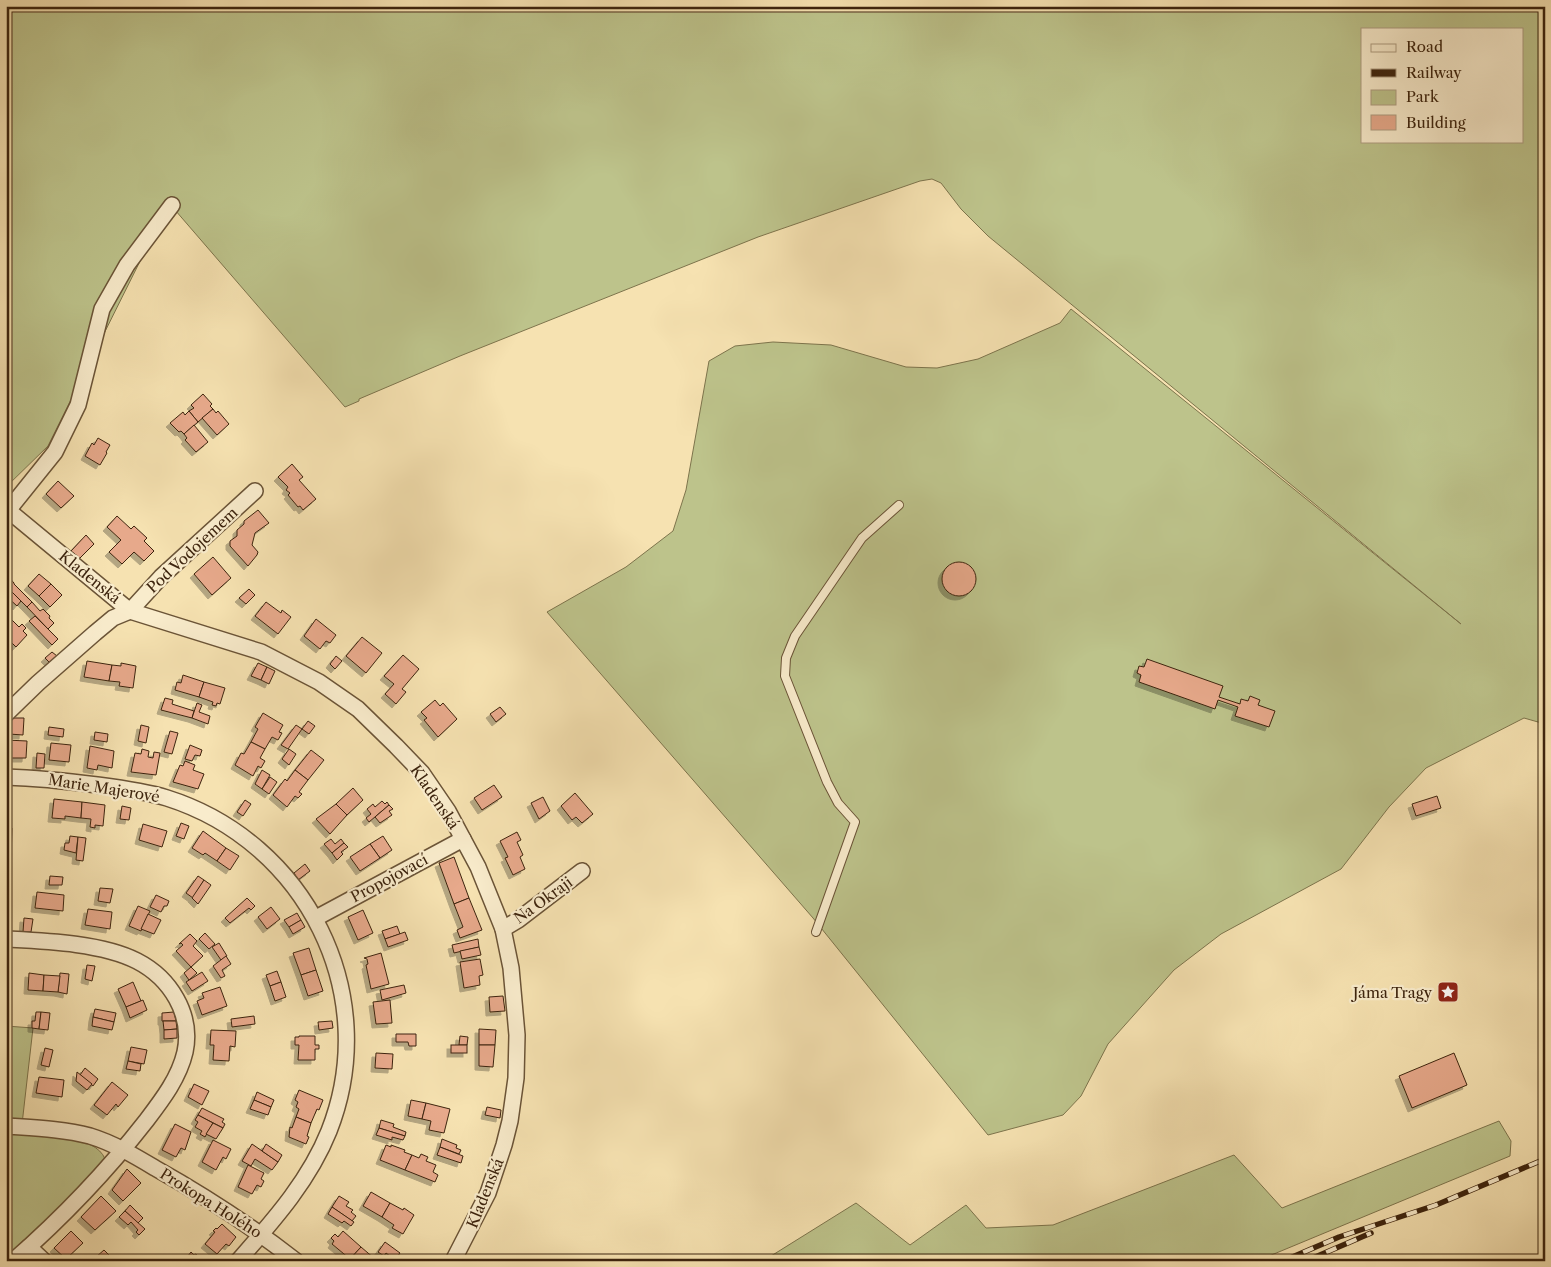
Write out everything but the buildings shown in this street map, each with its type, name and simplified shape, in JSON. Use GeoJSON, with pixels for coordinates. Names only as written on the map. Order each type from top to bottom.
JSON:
{"type":"FeatureCollection","features":[{"type":"Feature","properties":{"kind":"street"},"geometry":{"type":"LineString","coordinates":[[8,512],[56,452],[78,405],[102,309],[127,265],[172,205]]}},
{"type":"Feature","properties":{"kind":"street","name":"Pod Vodojemem"},"geometry":{"type":"LineString","coordinates":[[130,611],[161,577],[255,491]]}},
{"type":"Feature","properties":{"kind":"street","name":"Kladenská"},"geometry":{"type":"LineString","coordinates":[[8,512],[130,611],[261,652],[319,682],[358,709],[422,773],[448,811],[478,867],[503,929],[511,968],[518,1035],[516,1078],[510,1121],[488,1193],[453,1261]]}},
{"type":"Feature","properties":{"kind":"street"},"geometry":{"type":"LineString","coordinates":[[6,714],[38,683],[113,618],[130,611]]}},
{"type":"Feature","properties":{"kind":"street","name":"Marie Majerové"},"geometry":{"type":"LineString","coordinates":[[6,777],[55,780],[125,789],[166,798],[194,808],[242,836],[264,855],[298,893],[316,918],[334,962],[345,1012],[347,1037],[342,1083],[329,1131],[317,1157],[299,1186],[262,1234],[238,1261]]}},
{"type":"Feature","properties":{"kind":"street","name":"Propojovací"},"geometry":{"type":"LineString","coordinates":[[316,918],[463,839]]}},
{"type":"Feature","properties":{"kind":"street","name":"Na Okraji"},"geometry":{"type":"LineString","coordinates":[[503,929],[582,872]]}},
{"type":"Feature","properties":{"kind":"street"},"geometry":{"type":"LineString","coordinates":[[6,939],[70,944],[125,956],[148,968],[175,995],[184,1019],[186,1034],[185,1051],[167,1093],[124,1150],[12,1261]]}},
{"type":"Feature","properties":{"kind":"street","name":"Prokopa Holého"},"geometry":{"type":"LineString","coordinates":[[6,1126],[57,1130],[91,1136],[124,1150],[194,1190],[262,1234],[296,1261]]}},
{"type":"Feature","properties":{"kind":"street"},"geometry":{"type":"LineString","coordinates":[[29,1246],[44,1261]]}},
{"type":"Feature","properties":{"kind":"lane"},"geometry":{"type":"LineString","coordinates":[[816,932],[855,822],[838,803],[827,782],[785,676],[786,658],[795,636],[862,538],[899,505]]}},
{"type":"Feature","properties":{"kind":"green space"},"geometry":{"type":"Polygon","coordinates":[[[6,6],[1545,6],[1545,724],[1524,718],[1426,768],[1389,807],[1341,869],[1221,934],[1174,970],[1108,1044],[1081,1096],[1063,1115],[988,1135],[813,918],[547,612],[626,567],[673,531],[686,490],[709,361],[735,346],[773,342],[831,345],[906,367],[937,368],[978,359],[1060,323],[1071,309],[1461,624],[988,236],[961,209],[941,183],[932,179],[920,181],[758,237],[460,356],[359,399],[359,401],[345,407],[169,203],[48,446],[6,487],[6,6]]]}},
{"type":"Feature","properties":{"kind":"green space"},"geometry":{"type":"Polygon","coordinates":[[[6,1026],[33,1028],[21,1133],[55,1136],[80,1141],[100,1151],[105,1159],[102,1165],[46,1223],[6,1259],[6,1026]]]}},
{"type":"Feature","properties":{"kind":"green space"},"geometry":{"type":"Polygon","coordinates":[[[1499,1121],[1511,1141],[1510,1156],[1257,1261],[763,1261],[856,1203],[910,1245],[966,1205],[986,1228],[1053,1225],[1234,1155],[1282,1208],[1499,1121]]]}},
{"type":"Feature","properties":{"kind":"railway"},"geometry":{"type":"LineString","coordinates":[[1283,1261],[1339,1237],[1436,1205],[1545,1159]]}},
{"type":"Feature","properties":{"kind":"railway"},"geometry":{"type":"LineString","coordinates":[[1306,1261],[1371,1233]]}},
{"type":"Feature","properties":{"kind":"place","name":"Jáma Tragy"},"geometry":{"type":"Point","coordinates":[1448,992]}}]}
